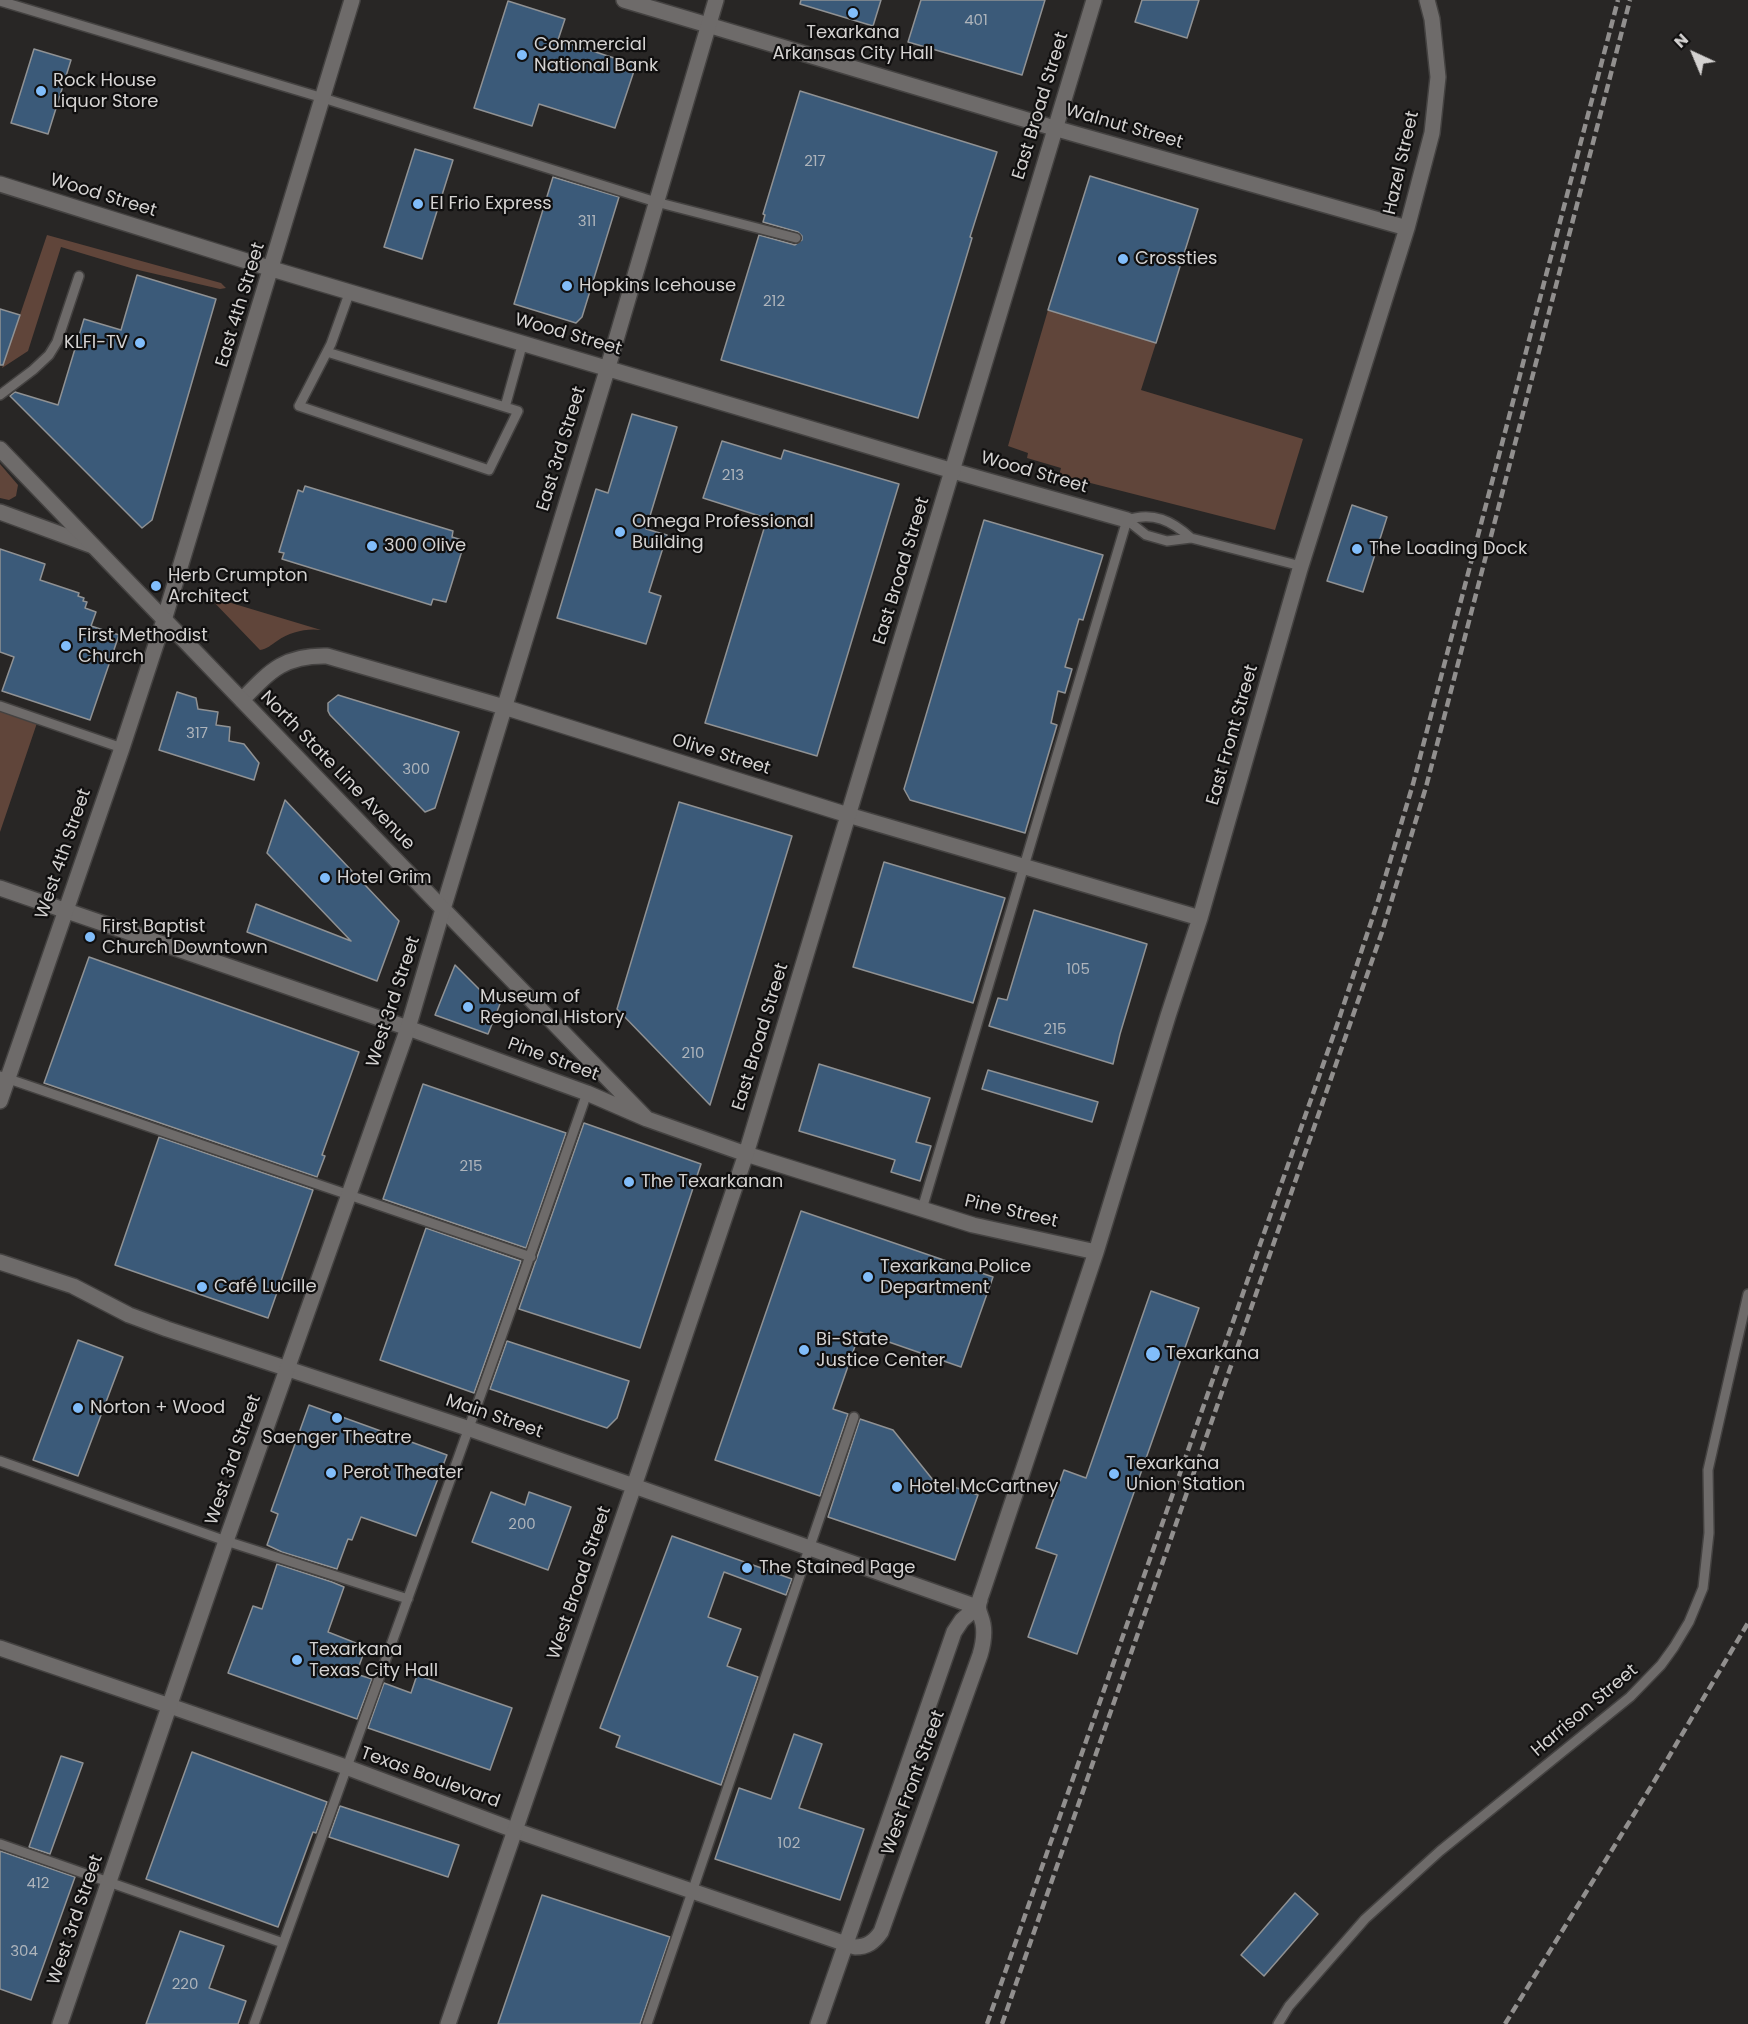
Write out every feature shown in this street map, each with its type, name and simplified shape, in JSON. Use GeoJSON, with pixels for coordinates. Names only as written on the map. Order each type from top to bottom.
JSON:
{"type":"FeatureCollection","features":[{"type":"Feature","properties":{"kind":"street","name":"East 4th Street"},"geometry":{"type":"LineString","coordinates":[[164,620],[352,0]]}},
{"type":"Feature","properties":{"kind":"street","name":"Walnut Street"},"geometry":{"type":"LineString","coordinates":[[624,0],[1054,128],[1407,228]]}},
{"type":"Feature","properties":{"kind":"street","name":"East 3rd Street"},"geometry":{"type":"LineString","coordinates":[[443,909],[608,367],[716,0]]}},
{"type":"Feature","properties":{"kind":"street","name":"East Broad Street"},"geometry":{"type":"LineString","coordinates":[[746,1154],[1094,0]]}},
{"type":"Feature","properties":{"kind":"street","name":"Hazel Street"},"geometry":{"type":"LineString","coordinates":[[1407,228],[1432,133],[1438,77],[1432,19],[1427,0]]}},
{"type":"Feature","properties":{"kind":"street","name":"Wood Street"},"geometry":{"type":"LineString","coordinates":[[0,184],[272,269],[953,471],[1127,520]]}},
{"type":"Feature","properties":{"kind":"street","name":"East Front Street"},"geometry":{"type":"LineString","coordinates":[[1096,1252],[1200,918],[1301,566],[1407,228]]}},
{"type":"Feature","properties":{"kind":"street","name":"North State Line Avenue"},"geometry":{"type":"LineString","coordinates":[[0,449],[647,1119]]}},
{"type":"Feature","properties":{"kind":"street"},"geometry":{"type":"LineString","coordinates":[[0,512],[93,546]]}},
{"type":"Feature","properties":{"kind":"street","name":"West 4th Street"},"geometry":{"type":"LineString","coordinates":[[0,1101],[4,1077],[122,748],[164,620]]}},
{"type":"Feature","properties":{"kind":"street","name":"Olive Street"},"geometry":{"type":"LineString","coordinates":[[242,700],[275,669],[286,662],[306,655],[327,656],[504,707],[848,815],[1200,918]]}},
{"type":"Feature","properties":{"kind":"street","name":"Pine Street"},"geometry":{"type":"LineString","coordinates":[[0,888],[408,1028],[746,1154],[973,1225],[1096,1252]]}},
{"type":"Feature","properties":{"kind":"street","name":"West 3rd Street"},"geometry":{"type":"LineString","coordinates":[[60,2024],[226,1541],[408,1028],[443,909]]}},
{"type":"Feature","properties":{"kind":"street","name":"West Broad Street"},"geometry":{"type":"LineString","coordinates":[[448,2024],[746,1154]]}},
{"type":"Feature","properties":{"kind":"street","name":"West Front Street"},"geometry":{"type":"LineString","coordinates":[[818,2024],[954,1632],[962,1620],[977,1607],[1096,1252]]}},
{"type":"Feature","properties":{"kind":"street","name":"Main Street"},"geometry":{"type":"LineString","coordinates":[[0,1263],[73,1286],[129,1315],[287,1370],[470,1429],[977,1607]]}},
{"type":"Feature","properties":{"kind":"street","name":"West Front Street"},"geometry":{"type":"LineString","coordinates":[[846,1944],[863,1947],[876,1939],[881,1932],[980,1655],[984,1628],[977,1607]]}},
{"type":"Feature","properties":{"kind":"street","name":"Texas Boulevard"},"geometry":{"type":"LineString","coordinates":[[0,1648],[346,1767],[514,1830],[846,1944]]}},
{"type":"Feature","properties":{"kind":"lane"},"geometry":{"type":"LineString","coordinates":[[0,1],[323,98],[656,202],[796,238]]}},
{"type":"Feature","properties":{"kind":"lane"},"geometry":{"type":"LineString","coordinates":[[0,395],[33,370],[54,348],[79,276]]}},
{"type":"Feature","properties":{"kind":"lane"},"geometry":{"type":"LineString","coordinates":[[327,352],[518,411],[489,470],[299,406],[327,352],[350,291]]}},
{"type":"Feature","properties":{"kind":"lane"},"geometry":{"type":"LineString","coordinates":[[505,407],[523,342]]}},
{"type":"Feature","properties":{"kind":"lane"},"geometry":{"type":"LineString","coordinates":[[1127,520],[1154,516],[1175,525],[1191,538]]}},
{"type":"Feature","properties":{"kind":"lane"},"geometry":{"type":"LineString","coordinates":[[1127,520],[1146,535],[1167,541],[1191,538],[1301,566]]}},
{"type":"Feature","properties":{"kind":"lane"},"geometry":{"type":"LineString","coordinates":[[922,1209],[1127,520]]}},
{"type":"Feature","properties":{"kind":"lane"},"geometry":{"type":"LineString","coordinates":[[0,706],[122,748]]}},
{"type":"Feature","properties":{"kind":"lane"},"geometry":{"type":"LineString","coordinates":[[4,1077],[531,1257]]}},
{"type":"Feature","properties":{"kind":"lane"},"geometry":{"type":"LineString","coordinates":[[254,2024],[470,1429],[587,1093]]}},
{"type":"Feature","properties":{"kind":"lane","name":"Harrison Street"},"geometry":{"type":"LineString","coordinates":[[1278,2024],[1289,2006],[1365,1919],[1440,1851],[1630,1697],[1661,1665],[1674,1647],[1689,1622],[1703,1588],[1709,1533],[1708,1470],[1748,1294]]}},
{"type":"Feature","properties":{"kind":"lane"},"geometry":{"type":"LineString","coordinates":[[646,2024],[854,1417]]}},
{"type":"Feature","properties":{"kind":"lane"},"geometry":{"type":"LineString","coordinates":[[0,1461],[226,1541],[408,1599]]}},
{"type":"Feature","properties":{"kind":"lane"},"geometry":{"type":"LineString","coordinates":[[0,1844],[283,1943]]}},
{"type":"Feature","properties":{"kind":"shaded area"},"geometry":{"type":"Polygon","coordinates":[[[47,235],[221,283],[226,288],[220,289],[134,269],[61,247],[28,351],[2,368],[47,235]]]}},
{"type":"Feature","properties":{"kind":"shaded area"},"geometry":{"type":"Polygon","coordinates":[[[1048,310],[1156,343],[1141,390],[1303,439],[1275,530],[1059,475],[1061,468],[1027,458],[1028,453],[1008,446],[1048,310]]]}},
{"type":"Feature","properties":{"kind":"shaded area"},"geometry":{"type":"Polygon","coordinates":[[[0,464],[18,485],[16,496],[9,500],[0,498],[0,464]]]}},
{"type":"Feature","properties":{"kind":"shaded area"},"geometry":{"type":"Polygon","coordinates":[[[208,596],[321,630],[304,630],[293,633],[260,650],[208,596]]]}},
{"type":"Feature","properties":{"kind":"shaded area"},"geometry":{"type":"Polygon","coordinates":[[[0,711],[37,723],[0,832],[0,711]]]}},
{"type":"Feature","properties":{"kind":"building","name":"Texarkana Arkansas City Hall"},"geometry":{"type":"Polygon","coordinates":[[[801,0],[881,0],[873,26],[800,4],[801,0]]]}},
{"type":"Feature","properties":{"kind":"building"},"geometry":{"type":"Polygon","coordinates":[[[921,0],[1045,0],[1022,75],[908,42],[921,0]]]}},
{"type":"Feature","properties":{"kind":"building"},"geometry":{"type":"Polygon","coordinates":[[[1142,0],[1199,0],[1187,38],[1135,22],[1142,0]]]}},
{"type":"Feature","properties":{"kind":"building","name":"Commercial National Bank"},"geometry":{"type":"Polygon","coordinates":[[[508,1],[565,19],[558,40],[636,65],[615,128],[539,104],[532,126],[474,108],[508,1]]]}},
{"type":"Feature","properties":{"kind":"building","name":"Rock House Liquor Store"},"geometry":{"type":"Polygon","coordinates":[[[34,49],[71,60],[48,134],[11,123],[34,49]]]}},
{"type":"Feature","properties":{"kind":"building"},"geometry":{"type":"Polygon","coordinates":[[[800,91],[997,152],[918,418],[721,360],[759,235],[795,245],[802,240],[798,232],[763,222],[765,215],[763,214],[800,91]]]}},
{"type":"Feature","properties":{"kind":"building","name":"El Frio Express"},"geometry":{"type":"Polygon","coordinates":[[[415,149],[453,160],[422,259],[384,247],[415,149]]]}},
{"type":"Feature","properties":{"kind":"building","name":"Crossties"},"geometry":{"type":"Polygon","coordinates":[[[1090,176],[1198,209],[1156,343],[1048,310],[1090,176]]]}},
{"type":"Feature","properties":{"kind":"building"},"geometry":{"type":"Polygon","coordinates":[[[553,177],[619,197],[582,317],[576,323],[514,304],[553,177]]]}},
{"type":"Feature","properties":{"kind":"building"},"geometry":{"type":"Polygon","coordinates":[[[137,275],[216,299],[152,520],[142,528],[10,396],[15,392],[58,405],[84,319],[121,330],[137,275]]]}},
{"type":"Feature","properties":{"kind":"building"},"geometry":{"type":"Polygon","coordinates":[[[0,309],[20,315],[3,365],[0,365],[0,309]]]}},
{"type":"Feature","properties":{"kind":"building","name":"Omega Professional Building"},"geometry":{"type":"Polygon","coordinates":[[[632,414],[677,427],[646,529],[667,535],[649,592],[661,596],[646,644],[557,618],[596,489],[608,493],[632,414]]]}},
{"type":"Feature","properties":{"kind":"building"},"geometry":{"type":"Polygon","coordinates":[[[722,441],[781,459],[784,450],[899,484],[817,756],[705,723],[766,522],[762,521],[763,517],[703,498],[722,441]]]}},
{"type":"Feature","properties":{"kind":"building","name":"300 Olive"},"geometry":{"type":"Polygon","coordinates":[[[305,486],[453,531],[452,537],[465,541],[446,602],[433,599],[431,605],[282,559],[284,553],[279,552],[298,490],[303,492],[305,486]]]}},
{"type":"Feature","properties":{"kind":"building","name":"The Loading Dock"},"geometry":{"type":"Polygon","coordinates":[[[1352,505],[1387,517],[1363,592],[1327,581],[1352,505]]]}},
{"type":"Feature","properties":{"kind":"building"},"geometry":{"type":"Polygon","coordinates":[[[984,520],[1103,555],[1083,620],[1079,619],[1065,667],[1072,669],[1065,693],[1058,691],[1051,723],[1057,725],[1025,833],[910,800],[904,789],[984,520]]]}},
{"type":"Feature","properties":{"kind":"building","name":"First Methodist Church"},"geometry":{"type":"Polygon","coordinates":[[[0,549],[45,564],[40,580],[79,593],[78,596],[87,602],[85,608],[96,612],[91,626],[119,635],[90,720],[2,691],[14,657],[0,652],[0,549]]]}},
{"type":"Feature","properties":{"kind":"building"},"geometry":{"type":"Polygon","coordinates":[[[177,692],[196,698],[198,709],[218,712],[216,725],[230,727],[229,741],[244,744],[259,763],[254,780],[159,750],[177,692]]]}},
{"type":"Feature","properties":{"kind":"building"},"geometry":{"type":"Polygon","coordinates":[[[338,695],[459,732],[435,808],[425,812],[330,715],[328,703],[338,695]]]}},
{"type":"Feature","properties":{"kind":"building","name":"Hotel Grim"},"geometry":{"type":"Polygon","coordinates":[[[285,800],[399,921],[377,981],[247,932],[256,904],[351,941],[267,853],[285,800]]]}},
{"type":"Feature","properties":{"kind":"building"},"geometry":{"type":"Polygon","coordinates":[[[679,802],[792,836],[710,1105],[617,1009],[679,802]]]}},
{"type":"Feature","properties":{"kind":"building"},"geometry":{"type":"Polygon","coordinates":[[[884,862],[1005,898],[973,1003],[853,967],[884,862]]]}},
{"type":"Feature","properties":{"kind":"building"},"geometry":{"type":"Polygon","coordinates":[[[1034,910],[1147,944],[1113,1064],[989,1026],[998,998],[1007,1000],[1034,910]]]}},
{"type":"Feature","properties":{"kind":"building"},"geometry":{"type":"Polygon","coordinates":[[[89,957],[359,1052],[322,1155],[325,1156],[317,1177],[44,1083],[89,957]]]}},
{"type":"Feature","properties":{"kind":"building","name":"Museum of Regional History"},"geometry":{"type":"Polygon","coordinates":[[[455,965],[482,992],[502,999],[488,1034],[435,1015],[455,965]]]}},
{"type":"Feature","properties":{"kind":"building"},"geometry":{"type":"Polygon","coordinates":[[[819,1064],[930,1098],[916,1142],[931,1146],[920,1181],[891,1172],[895,1160],[799,1131],[819,1064]]]}},
{"type":"Feature","properties":{"kind":"building"},"geometry":{"type":"Polygon","coordinates":[[[988,1070],[1098,1102],[1092,1122],[982,1089],[988,1070]]]}},
{"type":"Feature","properties":{"kind":"building"},"geometry":{"type":"Polygon","coordinates":[[[423,1084],[566,1133],[526,1248],[383,1199],[423,1084]]]}},
{"type":"Feature","properties":{"kind":"building"},"geometry":{"type":"Polygon","coordinates":[[[584,1123],[701,1164],[640,1348],[519,1309],[584,1123]]]}},
{"type":"Feature","properties":{"kind":"building"},"geometry":{"type":"Polygon","coordinates":[[[159,1137],[313,1190],[268,1318],[115,1265],[159,1137]]]}},
{"type":"Feature","properties":{"kind":"building","name":"Bi-State Justice Center"},"geometry":{"type":"Polygon","coordinates":[[[801,1211],[993,1277],[961,1367],[860,1332],[833,1409],[848,1414],[820,1496],[715,1460],[801,1211]]]}},
{"type":"Feature","properties":{"kind":"building"},"geometry":{"type":"Polygon","coordinates":[[[426,1228],[521,1261],[474,1393],[380,1360],[426,1228]]]}},
{"type":"Feature","properties":{"kind":"building","name":"Texarkana Union Station"},"geometry":{"type":"Polygon","coordinates":[[[1151,1291],[1199,1308],[1077,1654],[1028,1637],[1057,1555],[1036,1548],[1064,1470],[1086,1478],[1151,1291]]]}},
{"type":"Feature","properties":{"kind":"building","name":"Norton + Wood"},"geometry":{"type":"Polygon","coordinates":[[[78,1340],[123,1357],[78,1476],[33,1460],[78,1340]]]}},
{"type":"Feature","properties":{"kind":"building"},"geometry":{"type":"Polygon","coordinates":[[[507,1341],[629,1381],[617,1418],[607,1428],[490,1389],[507,1341]]]}},
{"type":"Feature","properties":{"kind":"building","name":"Perot Theater"},"geometry":{"type":"Polygon","coordinates":[[[309,1405],[447,1455],[416,1536],[361,1517],[352,1540],[348,1539],[337,1569],[267,1545],[278,1514],[271,1511],[309,1405]]]}},
{"type":"Feature","properties":{"kind":"building","name":"Hotel McCartney"},"geometry":{"type":"Polygon","coordinates":[[[860,1419],[893,1430],[933,1480],[978,1495],[955,1560],[828,1517],[860,1419]]]}},
{"type":"Feature","properties":{"kind":"building"},"geometry":{"type":"Polygon","coordinates":[[[491,1492],[525,1505],[529,1492],[571,1507],[548,1570],[472,1542],[491,1492]]]}},
{"type":"Feature","properties":{"kind":"building"},"geometry":{"type":"Polygon","coordinates":[[[672,1536],[792,1579],[786,1595],[724,1572],[708,1617],[741,1629],[727,1666],[758,1677],[721,1785],[616,1747],[620,1736],[600,1728],[672,1536]]]}},
{"type":"Feature","properties":{"kind":"building","name":"Texarkana Texas City Hall"},"geometry":{"type":"Polygon","coordinates":[[[277,1564],[344,1587],[328,1632],[366,1647],[356,1674],[372,1679],[357,1719],[228,1673],[253,1606],[262,1609],[277,1564]]]}},
{"type":"Feature","properties":{"kind":"building"},"geometry":{"type":"Polygon","coordinates":[[[417,1675],[512,1708],[490,1770],[368,1728],[384,1683],[411,1693],[417,1675]]]}},
{"type":"Feature","properties":{"kind":"building"},"geometry":{"type":"Polygon","coordinates":[[[794,1734],[822,1744],[799,1808],[864,1829],[840,1900],[715,1859],[739,1788],[771,1799],[794,1734]]]}},
{"type":"Feature","properties":{"kind":"building"},"geometry":{"type":"Polygon","coordinates":[[[192,1752],[327,1802],[316,1833],[313,1832],[278,1927],[146,1879],[192,1752]]]}},
{"type":"Feature","properties":{"kind":"building"},"geometry":{"type":"Polygon","coordinates":[[[61,1756],[83,1763],[50,1854],[29,1847],[61,1756]]]}},
{"type":"Feature","properties":{"kind":"building"},"geometry":{"type":"Polygon","coordinates":[[[340,1806],[459,1845],[448,1877],[329,1837],[340,1806]]]}},
{"type":"Feature","properties":{"kind":"building"},"geometry":{"type":"Polygon","coordinates":[[[0,1851],[75,1877],[31,2000],[0,1989],[0,1851]]]}},
{"type":"Feature","properties":{"kind":"building"},"geometry":{"type":"Polygon","coordinates":[[[1295,1893],[1318,1914],[1264,1976],[1241,1955],[1295,1893]]]}},
{"type":"Feature","properties":{"kind":"building"},"geometry":{"type":"Polygon","coordinates":[[[542,1895],[670,1937],[640,2024],[498,2024],[542,1895]]]}},
{"type":"Feature","properties":{"kind":"building"},"geometry":{"type":"Polygon","coordinates":[[[180,1931],[224,1946],[209,1988],[246,2001],[238,2024],[146,2024],[180,1931]]]}},
{"type":"Feature","properties":{"kind":"railway"},"geometry":{"type":"LineString","coordinates":[[987,2024],[1337,1025],[1379,898],[1413,784],[1618,0]]}},
{"type":"Feature","properties":{"kind":"railway"},"geometry":{"type":"LineString","coordinates":[[1002,2024],[1382,932],[1426,787],[1630,0]]}},
{"type":"Feature","properties":{"kind":"railway"},"geometry":{"type":"LineString","coordinates":[[1505,2024],[1655,1780],[1748,1623]]}},
{"type":"Feature","properties":{"kind":"place","name":"Texarkana Arkansas City Hall"},"geometry":{"type":"Point","coordinates":[853,13]}},
{"type":"Feature","properties":{"kind":"place","name":"Commercial National Bank"},"geometry":{"type":"Point","coordinates":[522,55]}},
{"type":"Feature","properties":{"kind":"place","name":"Rock House Liquor Store"},"geometry":{"type":"Point","coordinates":[41,91]}},
{"type":"Feature","properties":{"kind":"place","name":"El Frio Express"},"geometry":{"type":"Point","coordinates":[418,204]}},
{"type":"Feature","properties":{"kind":"place","name":"Crossties"},"geometry":{"type":"Point","coordinates":[1123,259]}},
{"type":"Feature","properties":{"kind":"place","name":"Hopkins Icehouse"},"geometry":{"type":"Point","coordinates":[567,286]}},
{"type":"Feature","properties":{"kind":"place","name":"KLFI-TV"},"geometry":{"type":"Point","coordinates":[140,343]}},
{"type":"Feature","properties":{"kind":"place","name":"Omega Professional Building"},"geometry":{"type":"Point","coordinates":[620,532]}},
{"type":"Feature","properties":{"kind":"place","name":"300 Olive"},"geometry":{"type":"Point","coordinates":[372,546]}},
{"type":"Feature","properties":{"kind":"place","name":"The Loading Dock"},"geometry":{"type":"Point","coordinates":[1357,549]}},
{"type":"Feature","properties":{"kind":"place","name":"Herb Crumpton Architect"},"geometry":{"type":"Point","coordinates":[156,586]}},
{"type":"Feature","properties":{"kind":"place","name":"First Methodist Church"},"geometry":{"type":"Point","coordinates":[66,646]}},
{"type":"Feature","properties":{"kind":"place","name":"Hotel Grim"},"geometry":{"type":"Point","coordinates":[325,878]}},
{"type":"Feature","properties":{"kind":"place","name":"First Baptist Church Downtown"},"geometry":{"type":"Point","coordinates":[90,937]}},
{"type":"Feature","properties":{"kind":"place","name":"Museum of Regional History"},"geometry":{"type":"Point","coordinates":[468,1007]}},
{"type":"Feature","properties":{"kind":"place","name":"The Texarkanan"},"geometry":{"type":"Point","coordinates":[629,1182]}},
{"type":"Feature","properties":{"kind":"place","name":"Texarkana Police Department"},"geometry":{"type":"Point","coordinates":[868,1277]}},
{"type":"Feature","properties":{"kind":"place","name":"Café Lucille"},"geometry":{"type":"Point","coordinates":[202,1287]}},
{"type":"Feature","properties":{"kind":"place","name":"Bi-State Justice Center"},"geometry":{"type":"Point","coordinates":[804,1350]}},
{"type":"Feature","properties":{"kind":"place","name":"Texarkana"},"geometry":{"type":"Point","coordinates":[1153,1354]}},
{"type":"Feature","properties":{"kind":"place","name":"Norton + Wood"},"geometry":{"type":"Point","coordinates":[78,1408]}},
{"type":"Feature","properties":{"kind":"place","name":"Saenger Theatre"},"geometry":{"type":"Point","coordinates":[337,1418]}},
{"type":"Feature","properties":{"kind":"place","name":"Perot Theater"},"geometry":{"type":"Point","coordinates":[331,1473]}},
{"type":"Feature","properties":{"kind":"place","name":"Texarkana Union Station"},"geometry":{"type":"Point","coordinates":[1114,1474]}},
{"type":"Feature","properties":{"kind":"place","name":"Hotel McCartney"},"geometry":{"type":"Point","coordinates":[897,1487]}},
{"type":"Feature","properties":{"kind":"place","name":"The Stained Page"},"geometry":{"type":"Point","coordinates":[747,1568]}},
{"type":"Feature","properties":{"kind":"place","name":"Texarkana Texas City Hall"},"geometry":{"type":"Point","coordinates":[297,1660]}}]}
